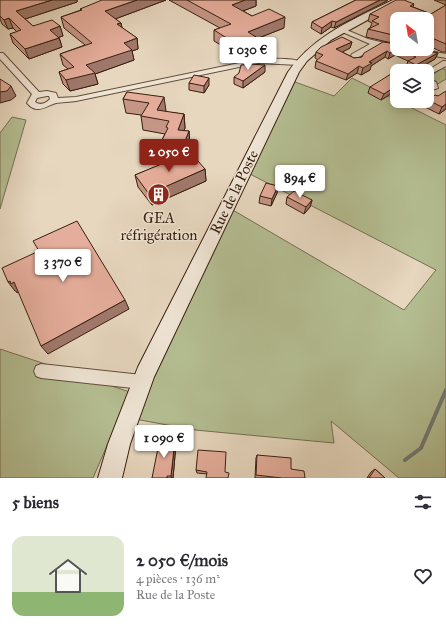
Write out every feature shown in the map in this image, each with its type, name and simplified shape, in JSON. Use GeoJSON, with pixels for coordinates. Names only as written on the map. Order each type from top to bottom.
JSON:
{"type":"FeatureCollection","features":[{"type":"Feature","properties":{"kind":"street","name":"Rue de la Poste"},"geometry":{"type":"LineString","coordinates":[[110,478],[119,444],[142,382],[297,67],[314,47],[342,30],[400,0]]}},
{"type":"Feature","properties":{"kind":"street"},"geometry":{"type":"LineString","coordinates":[[342,30],[375,44],[390,47]]}},
{"type":"Feature","properties":{"kind":"street"},"geometry":{"type":"LineString","coordinates":[[357,60],[355,56],[375,44]]}},
{"type":"Feature","properties":{"kind":"street"},"geometry":{"type":"LineString","coordinates":[[0,54],[37,95]]}},
{"type":"Feature","properties":{"kind":"street"},"geometry":{"type":"LineString","coordinates":[[434,54],[446,56]]}},
{"type":"Feature","properties":{"kind":"street"},"geometry":{"type":"LineString","coordinates":[[53,101],[54,97],[50,94],[44,93],[37,95],[30,100],[34,106],[45,106],[53,101],[76,99],[258,61],[274,62],[297,67]]}},
{"type":"Feature","properties":{"kind":"street"},"geometry":{"type":"LineString","coordinates":[[434,70],[446,63]]}},
{"type":"Feature","properties":{"kind":"street"},"geometry":{"type":"LineString","coordinates":[[41,371],[142,382]]}},
{"type":"Feature","properties":{"kind":"green space"},"geometry":{"type":"Polygon","coordinates":[[[442,68],[446,70],[446,79],[436,85],[434,83],[434,74],[442,68]]]}},
{"type":"Feature","properties":{"kind":"green space"},"geometry":{"type":"Polygon","coordinates":[[[352,78],[390,97],[390,108],[412,108],[446,125],[446,478],[399,478],[331,421],[334,443],[195,430],[140,420],[118,420],[93,478],[0,478],[0,349],[130,392],[231,209],[404,310],[436,270],[248,173],[272,122],[295,82],[334,96],[352,78]]]}},
{"type":"Feature","properties":{"kind":"green space"},"geometry":{"type":"Polygon","coordinates":[[[12,117],[26,120],[0,209],[0,133],[12,117]]]}},
{"type":"Feature","properties":{"kind":"building"},"geometry":{"type":"Polygon","coordinates":[[[0,0],[52,0],[16,11],[33,26],[52,20],[60,26],[50,30],[59,38],[25,49],[10,34],[21,30],[9,18],[4,20],[0,16],[0,0]]]}},
{"type":"Feature","properties":{"kind":"building"},"geometry":{"type":"Polygon","coordinates":[[[102,0],[137,0],[105,11],[121,23],[117,24],[137,38],[124,43],[132,50],[86,65],[95,73],[66,80],[59,72],[74,67],[60,54],[92,43],[61,17],[82,10],[80,9],[102,0]]]}},
{"type":"Feature","properties":{"kind":"building"},"geometry":{"type":"Polygon","coordinates":[[[187,0],[245,0],[232,5],[252,16],[269,9],[285,17],[248,32],[256,37],[233,42],[214,30],[231,24],[187,0]]]}},
{"type":"Feature","properties":{"kind":"building"},"geometry":{"type":"Polygon","coordinates":[[[356,0],[380,0],[336,22],[332,21],[322,28],[312,22],[356,0]]]}},
{"type":"Feature","properties":{"kind":"building"},"geometry":{"type":"Polygon","coordinates":[[[396,0],[404,0],[414,4],[410,6],[426,12],[390,12],[390,34],[368,29],[379,24],[372,21],[379,17],[370,14],[396,0]]]}},
{"type":"Feature","properties":{"kind":"building"},"geometry":{"type":"Polygon","coordinates":[[[446,5],[446,44],[434,39],[434,12],[446,5]]]}},
{"type":"Feature","properties":{"kind":"building"},"geometry":{"type":"Polygon","coordinates":[[[342,37],[352,42],[336,49],[354,58],[362,57],[364,53],[383,42],[390,43],[390,53],[387,51],[369,62],[372,63],[363,68],[359,66],[348,74],[316,61],[323,55],[316,52],[321,47],[342,37]]]}},
{"type":"Feature","properties":{"kind":"building"},"geometry":{"type":"Polygon","coordinates":[[[414,56],[432,56],[418,64],[408,61],[416,57],[414,56]]]}},
{"type":"Feature","properties":{"kind":"building"},"geometry":{"type":"Polygon","coordinates":[[[241,65],[265,65],[243,81],[234,77],[239,73],[241,65]]]}},
{"type":"Feature","properties":{"kind":"building"},"geometry":{"type":"Polygon","coordinates":[[[194,75],[209,78],[204,86],[189,83],[194,75]]]}},
{"type":"Feature","properties":{"kind":"building"},"geometry":{"type":"Polygon","coordinates":[[[390,75],[390,90],[384,94],[370,87],[390,75]]]}},
{"type":"Feature","properties":{"kind":"building"},"geometry":{"type":"Polygon","coordinates":[[[0,79],[11,86],[7,91],[0,92],[0,79]]]}},
{"type":"Feature","properties":{"kind":"building"},"geometry":{"type":"Polygon","coordinates":[[[446,91],[446,104],[442,107],[434,103],[434,96],[438,96],[446,91]]]}},
{"type":"Feature","properties":{"kind":"building"},"geometry":{"type":"Polygon","coordinates":[[[127,92],[164,97],[157,110],[184,114],[178,130],[189,131],[183,146],[161,142],[168,128],[166,127],[169,121],[141,116],[149,103],[123,99],[127,92]]]}},
{"type":"Feature","properties":{"kind":"building"},"geometry":{"type":"Polygon","coordinates":[[[190,152],[205,169],[149,194],[135,175],[190,152]]]}},
{"type":"Feature","properties":{"kind":"building"},"geometry":{"type":"Polygon","coordinates":[[[266,183],[278,186],[272,199],[260,196],[266,183]]]}},
{"type":"Feature","properties":{"kind":"building"},"geometry":{"type":"Polygon","coordinates":[[[294,191],[312,200],[306,207],[287,197],[294,191]]]}},
{"type":"Feature","properties":{"kind":"building"},"geometry":{"type":"Polygon","coordinates":[[[77,221],[125,300],[41,346],[14,282],[11,284],[10,281],[8,282],[2,268],[39,251],[33,241],[77,221]]]}},
{"type":"Feature","properties":{"kind":"building"},"geometry":{"type":"Polygon","coordinates":[[[160,438],[175,440],[171,476],[167,476],[167,478],[152,478],[160,438]]]}},
{"type":"Feature","properties":{"kind":"building"},"geometry":{"type":"Polygon","coordinates":[[[198,450],[226,452],[225,472],[229,473],[228,478],[206,478],[207,472],[196,470],[198,450]]]}},
{"type":"Feature","properties":{"kind":"building"},"geometry":{"type":"Polygon","coordinates":[[[257,455],[291,458],[291,469],[304,471],[305,478],[282,478],[256,475],[257,455]]]}},
{"type":"Feature","properties":{"kind":"building"},"geometry":{"type":"Polygon","coordinates":[[[375,469],[385,478],[369,478],[375,469]]]}},
{"type":"Feature","properties":{"kind":"waterway"},"geometry":{"type":"LineString","coordinates":[[405,460],[421,448],[446,390]]}},
{"type":"Feature","properties":{"kind":"place","name":"GEA réfrigération"},"geometry":{"type":"Point","coordinates":[159,195]}}]}
